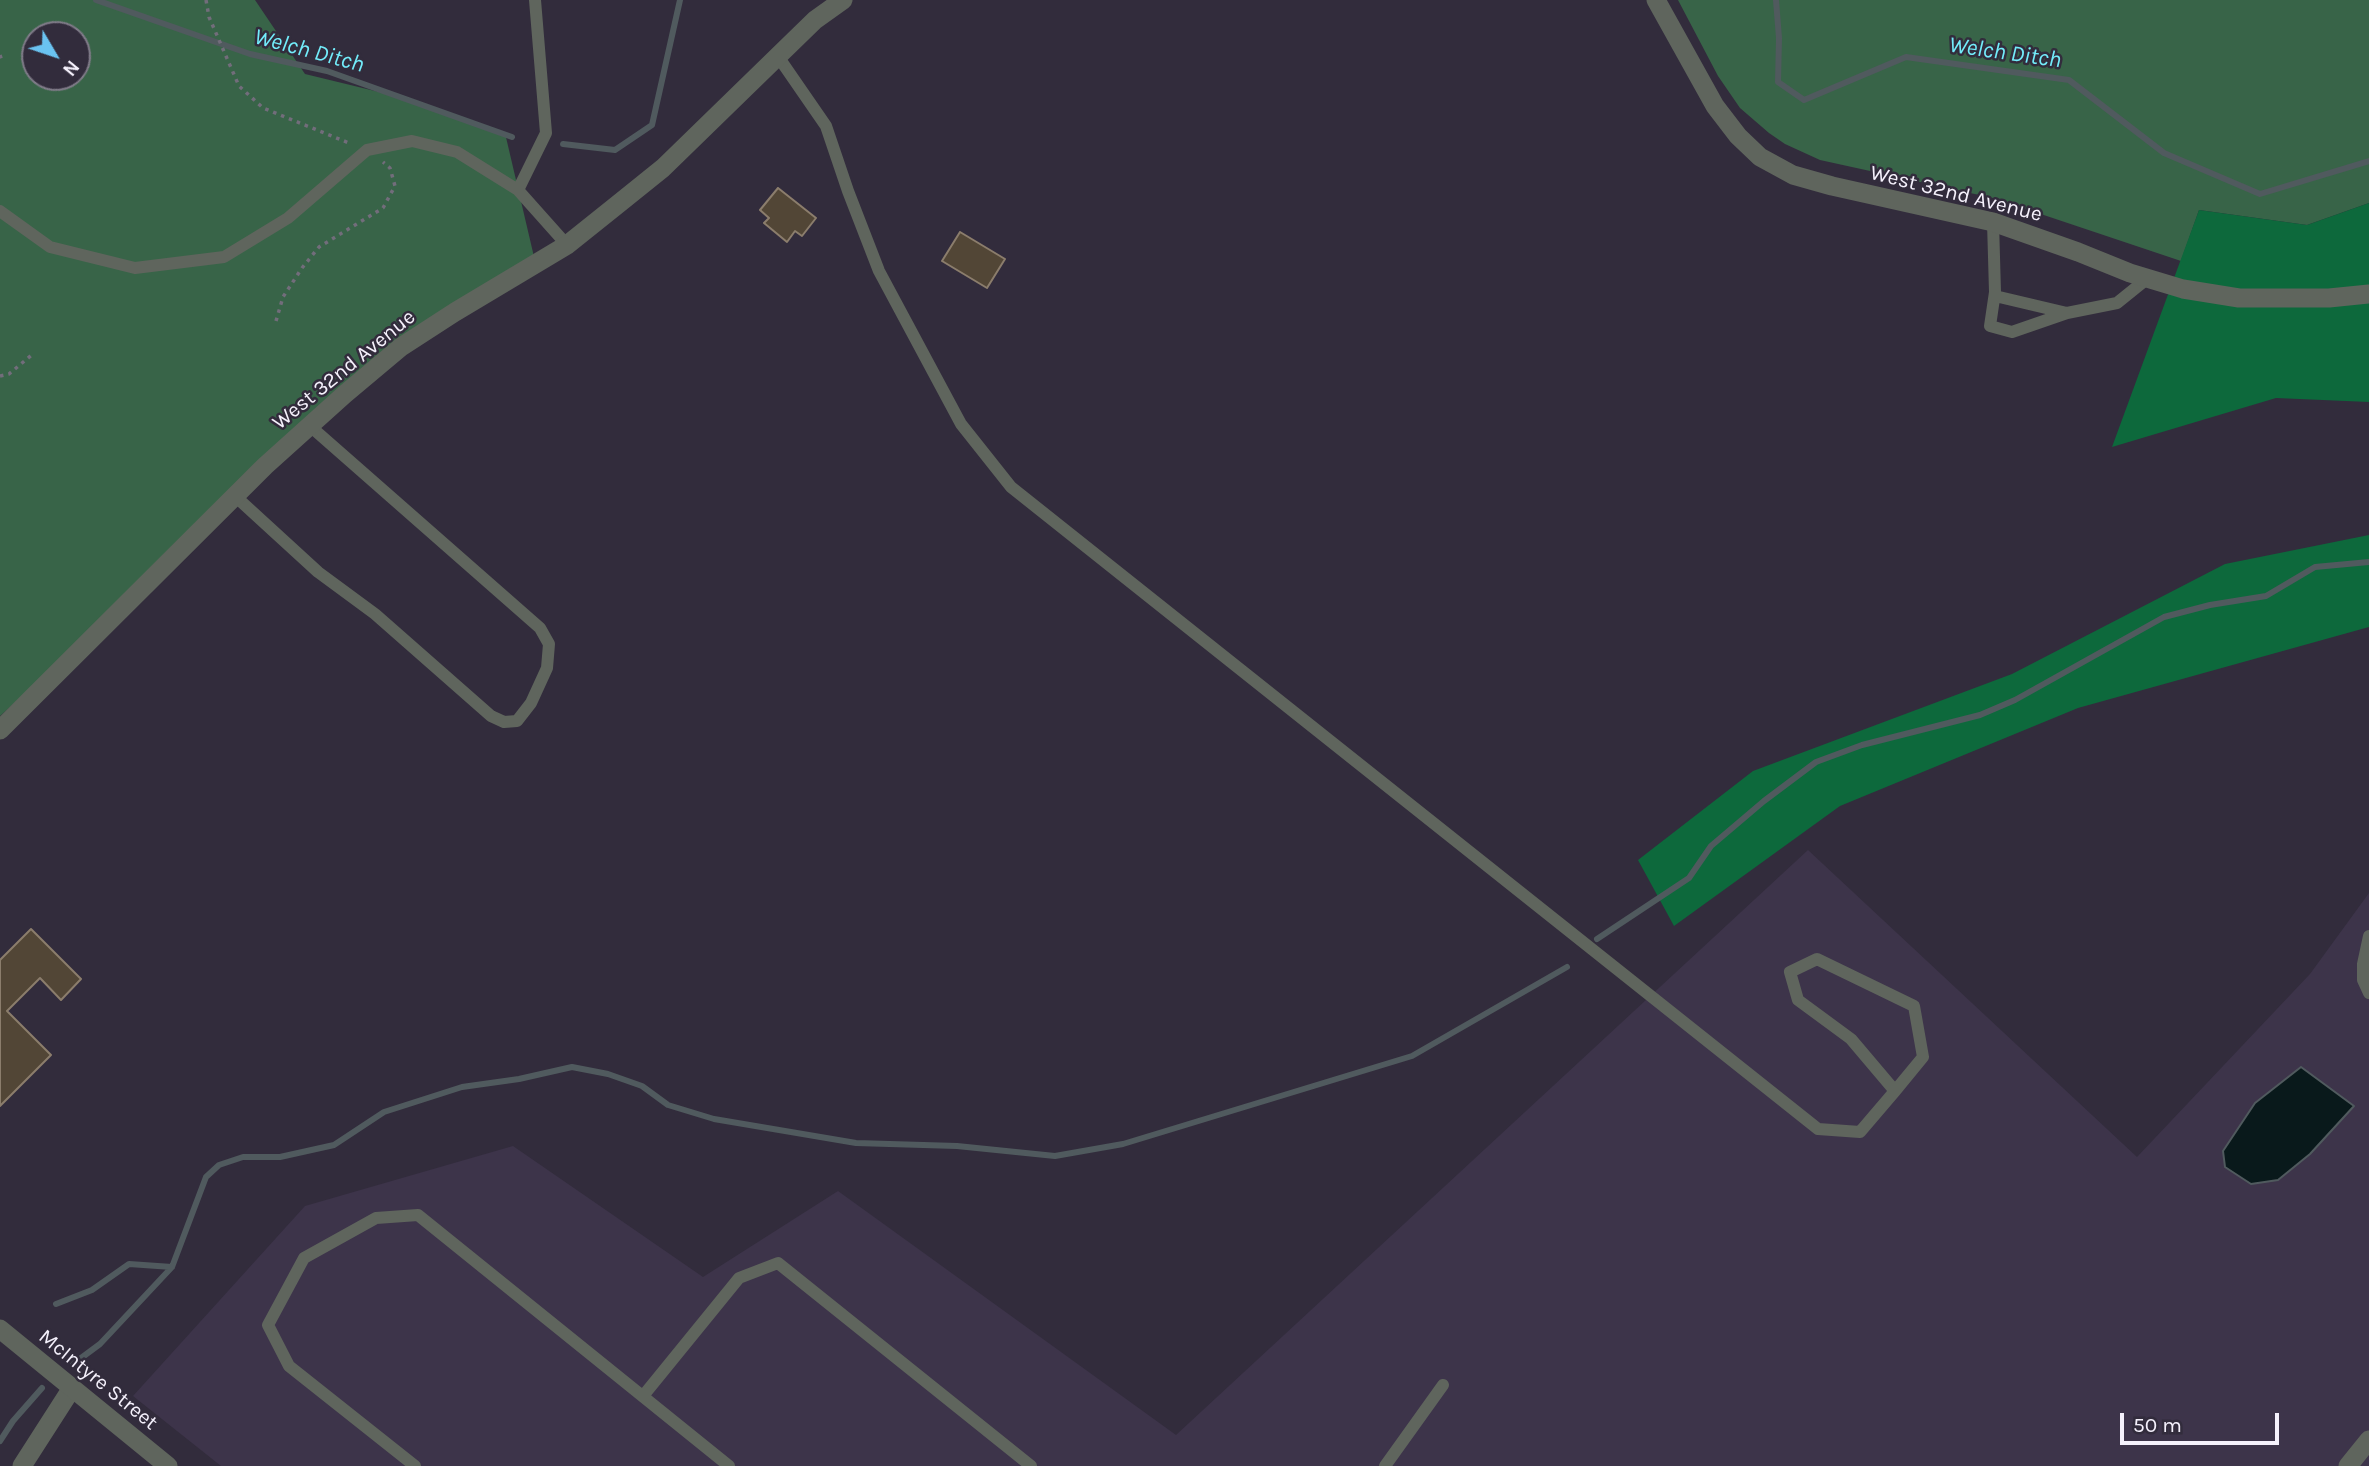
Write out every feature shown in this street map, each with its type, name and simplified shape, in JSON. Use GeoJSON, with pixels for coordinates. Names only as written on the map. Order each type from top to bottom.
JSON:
{"type":"FeatureCollection","features":[{"type":"Feature","properties":{"kind":"street","name":"West 32nd Avenue"},"geometry":{"type":"LineString","coordinates":[[0,730],[235,496],[401,347],[567,244],[663,168],[777,55],[815,20],[843,0]]}},
{"type":"Feature","properties":{"kind":"street","name":"West 32nd Avenue"},"geometry":{"type":"LineString","coordinates":[[1656,0],[1715,106],[1738,136],[1760,157],[1793,175],[1993,222],[2183,289],[2239,298],[2329,298],[2369,294]]}},
{"type":"Feature","properties":{"kind":"street","name":"McIntyre Street"},"geometry":{"type":"LineString","coordinates":[[0,1329],[168,1466]]}},
{"type":"Feature","properties":{"kind":"street"},"geometry":{"type":"LineString","coordinates":[[22,1466],[72,1388]]}},
{"type":"Feature","properties":{"kind":"street"},"geometry":{"type":"LineString","coordinates":[[2348,1466],[2369,1440]]}},
{"type":"Feature","properties":{"kind":"lane"},"geometry":{"type":"LineString","coordinates":[[518,190],[546,133],[535,0]]}},
{"type":"Feature","properties":{"kind":"lane"},"geometry":{"type":"LineString","coordinates":[[777,55],[826,126],[879,271],[961,424],[1011,487],[1818,1129],[1860,1132],[1895,1091],[1923,1057],[1913,1006],[1817,959],[1790,972],[1798,1000],[1851,1039],[1895,1091]]}},
{"type":"Feature","properties":{"kind":"lane"},"geometry":{"type":"LineString","coordinates":[[0,211],[50,247],[135,268],[224,257],[288,218],[367,150],[412,141],[457,152],[518,190],[567,244]]}},
{"type":"Feature","properties":{"kind":"lane"},"geometry":{"type":"LineString","coordinates":[[1993,222],[1995,296],[1990,326],[2012,332],[2067,313],[2117,303],[2148,278]]}},
{"type":"Feature","properties":{"kind":"lane"},"geometry":{"type":"LineString","coordinates":[[1995,296],[2067,313]]}},
{"type":"Feature","properties":{"kind":"lane"},"geometry":{"type":"LineString","coordinates":[[235,496],[318,572],[386,623],[491,716],[504,722],[517,721],[531,703],[547,668],[549,644],[540,628],[310,426]]}},
{"type":"Feature","properties":{"kind":"lane"},"geometry":{"type":"LineString","coordinates":[[2369,936],[2363,964],[2363,980],[2369,993]]}},
{"type":"Feature","properties":{"kind":"lane"},"geometry":{"type":"LineString","coordinates":[[415,1466],[289,1366],[268,1325],[304,1258],[376,1218],[418,1215],[729,1466]]}},
{"type":"Feature","properties":{"kind":"lane"},"geometry":{"type":"LineString","coordinates":[[643,1396],[739,1278],[778,1263],[1031,1466]]}},
{"type":"Feature","properties":{"kind":"lane"},"geometry":{"type":"LineString","coordinates":[[1385,1466],[1443,1385]]}},
{"type":"Feature","properties":{"kind":"path"},"geometry":{"type":"LineString","coordinates":[[205,0],[209,17],[239,86],[263,108],[367,150],[390,168],[395,186],[383,208],[319,247],[283,297],[276,321]]}},
{"type":"Feature","properties":{"kind":"path"},"geometry":{"type":"LineString","coordinates":[[0,55],[2,61]]}},
{"type":"Feature","properties":{"kind":"path"},"geometry":{"type":"LineString","coordinates":[[0,376],[9,374],[34,353]]}},
{"type":"Feature","properties":{"kind":"shaded area"},"geometry":{"type":"Polygon","coordinates":[[[1808,850],[2137,1157],[2310,974],[2369,893],[2369,1466],[221,1466],[133,1396],[305,1206],[513,1146],[703,1277],[838,1191],[1176,1435],[1808,850]]]}},
{"type":"Feature","properties":{"kind":"shaded area"},"geometry":{"type":"Polygon","coordinates":[[[2301,1067],[2354,1106],[2310,1154],[2278,1180],[2251,1184],[2225,1167],[2223,1151],[2255,1103],[2301,1067]]]}},
{"type":"Feature","properties":{"kind":"green space"},"geometry":{"type":"Polygon","coordinates":[[[0,0],[255,0],[305,74],[412,100],[505,133],[535,261],[378,373],[0,716],[0,0]]]}},
{"type":"Feature","properties":{"kind":"green space"},"geometry":{"type":"Polygon","coordinates":[[[1678,0],[2369,0],[2369,203],[2307,225],[2199,210],[2181,261],[1993,198],[1820,160],[1785,144],[1740,108],[1718,76],[1678,0]]]}},
{"type":"Feature","properties":{"kind":"green space"},"geometry":{"type":"Polygon","coordinates":[[[2369,203],[2369,402],[2276,398],[2112,447],[2199,210],[2307,225],[2369,203]]]}},
{"type":"Feature","properties":{"kind":"green space"},"geometry":{"type":"Polygon","coordinates":[[[2369,535],[2369,627],[2078,708],[1840,806],[1674,926],[1638,860],[1753,771],[2012,674],[2225,564],[2369,535]]]}},
{"type":"Feature","properties":{"kind":"building"},"geometry":{"type":"Polygon","coordinates":[[[778,188],[816,218],[802,236],[795,231],[787,242],[764,223],[769,218],[760,210],[778,188]]]}},
{"type":"Feature","properties":{"kind":"building"},"geometry":{"type":"Polygon","coordinates":[[[960,232],[1005,259],[987,288],[942,261],[960,232]]]}},
{"type":"Feature","properties":{"kind":"building"},"geometry":{"type":"Polygon","coordinates":[[[31,929],[81,979],[61,1000],[40,978],[7,1011],[51,1055],[0,1106],[0,960],[31,929]]]}},
{"type":"Feature","properties":{"kind":"waterway","name":"Welch Ditch"},"geometry":{"type":"LineString","coordinates":[[96,0],[250,54],[327,71],[512,137]]}},
{"type":"Feature","properties":{"kind":"waterway","name":"Welch Ditch"},"geometry":{"type":"LineString","coordinates":[[563,144],[615,150],[652,125],[680,0]]}},
{"type":"Feature","properties":{"kind":"waterway","name":"Welch Ditch"},"geometry":{"type":"LineString","coordinates":[[1776,0],[1778,82],[1804,100],[1906,57],[2069,80],[2164,153],[2260,194],[2369,161]]}},
{"type":"Feature","properties":{"kind":"waterway"},"geometry":{"type":"LineString","coordinates":[[1597,939],[1689,878],[1711,846],[1816,762],[1862,745],[1980,715],[2015,700],[2164,617],[2210,605],[2266,596],[2315,567],[2369,562]]}},
{"type":"Feature","properties":{"kind":"waterway"},"geometry":{"type":"LineString","coordinates":[[73,1364],[100,1344],[172,1267],[206,1177],[219,1165],[243,1157],[280,1157],[334,1145],[384,1112],[462,1087],[519,1079],[572,1067],[608,1074],[642,1086],[668,1105],[714,1119],[856,1143],[957,1146],[1055,1156],[1123,1144],[1412,1056],[1567,967]]}},
{"type":"Feature","properties":{"kind":"waterway"},"geometry":{"type":"LineString","coordinates":[[56,1304],[92,1290],[129,1264],[172,1267]]}},
{"type":"Feature","properties":{"kind":"waterway"},"geometry":{"type":"LineString","coordinates":[[0,1441],[13,1421],[42,1388]]}}]}
